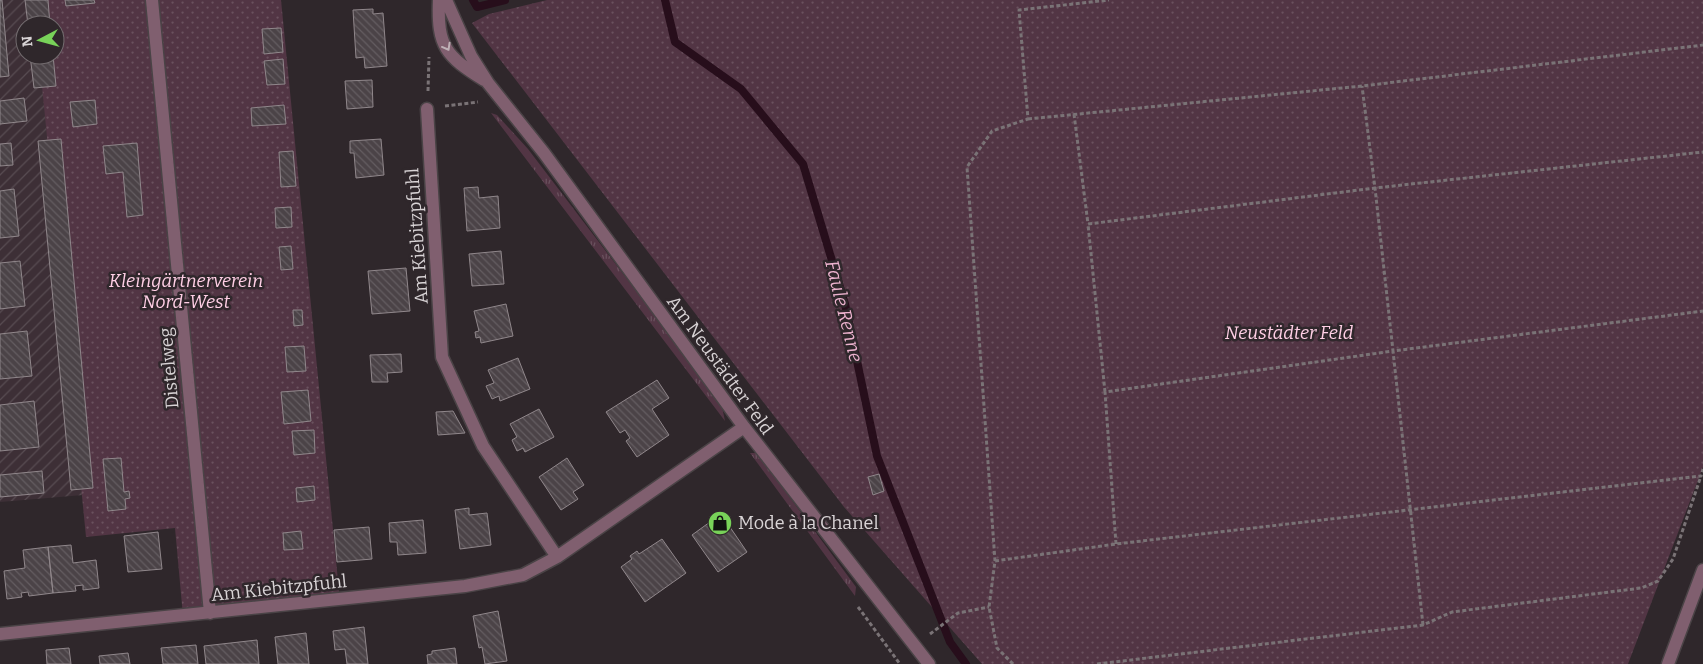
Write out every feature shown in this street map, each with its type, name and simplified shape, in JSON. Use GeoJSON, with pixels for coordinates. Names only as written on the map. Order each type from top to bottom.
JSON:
{"type":"FeatureCollection","features":[{"type":"Feature","properties":{"kind":"street","name":"Distelweg"},"geometry":{"type":"LineString","coordinates":[[152,0],[210,613]]}},
{"type":"Feature","properties":{"kind":"street","name":"Am Neustädter Feld"},"geometry":{"type":"LineString","coordinates":[[439,0],[439,26],[443,43],[455,61],[488,83]]}},
{"type":"Feature","properties":{"kind":"street","name":"Am Neustädter Feld"},"geometry":{"type":"LineString","coordinates":[[446,0],[471,56],[488,83],[544,153],[744,427],[929,664]]}},
{"type":"Feature","properties":{"kind":"street","name":"Am Kiebitzpfuhl"},"geometry":{"type":"LineString","coordinates":[[427,109],[442,356],[483,446],[557,557]]}},
{"type":"Feature","properties":{"kind":"street","name":"Am Kiebitzpfuhl"},"geometry":{"type":"LineString","coordinates":[[0,634],[465,586],[523,574],[557,557],[744,427]]}},
{"type":"Feature","properties":{"kind":"street"},"geometry":{"type":"LineString","coordinates":[[1668,664],[1703,570]]}},
{"type":"Feature","properties":{"kind":"path"},"geometry":{"type":"LineString","coordinates":[[1028,118],[1019,10],[1109,0]]}},
{"type":"Feature","properties":{"kind":"path"},"geometry":{"type":"LineString","coordinates":[[427,109],[429,46],[443,43]]}},
{"type":"Feature","properties":{"kind":"path"},"geometry":{"type":"LineString","coordinates":[[1013,664],[997,648],[989,607],[995,561],[967,167],[992,131],[1028,118],[1362,86],[1703,45]]}},
{"type":"Feature","properties":{"kind":"path"},"geometry":{"type":"LineString","coordinates":[[1362,86],[1423,625]]}},
{"type":"Feature","properties":{"kind":"path"},"geometry":{"type":"LineString","coordinates":[[1074,114],[1106,392],[1116,544]]}},
{"type":"Feature","properties":{"kind":"path"},"geometry":{"type":"LineString","coordinates":[[1088,224],[1374,188],[1703,152]]}},
{"type":"Feature","properties":{"kind":"path"},"geometry":{"type":"LineString","coordinates":[[1106,392],[1393,351],[1703,311]]}},
{"type":"Feature","properties":{"kind":"path"},"geometry":{"type":"LineString","coordinates":[[1096,664],[1423,625],[1452,612],[1641,588],[1658,581],[1673,559],[1703,469]]}},
{"type":"Feature","properties":{"kind":"path"},"geometry":{"type":"LineString","coordinates":[[995,561],[1116,544],[1701,476]]}},
{"type":"Feature","properties":{"kind":"path"},"geometry":{"type":"LineString","coordinates":[[915,645],[958,613],[989,607]]}},
{"type":"Feature","properties":{"kind":"shaded area"},"geometry":{"type":"Polygon","coordinates":[[[0,0],[50,0],[51,15],[15,15],[15,65],[56,65],[95,494],[0,502],[0,0]]]}},
{"type":"Feature","properties":{"kind":"green space","name":"Kleingärtnerverein Nord-West"},"geometry":{"type":"Polygon","coordinates":[[[34,0],[281,0],[340,601],[183,616],[175,528],[86,537],[40,65],[65,65],[65,15],[35,15],[34,0]]]}},
{"type":"Feature","properties":{"kind":"green space","name":"Neustädter Feld"},"geometry":{"type":"Polygon","coordinates":[[[547,0],[1703,0],[1703,467],[1628,664],[982,664],[844,507],[472,23],[489,14],[547,0]]]}},
{"type":"Feature","properties":{"kind":"green space"},"geometry":{"type":"Polygon","coordinates":[[[491,113],[497,115],[528,149],[704,380],[722,407],[725,421],[491,113]]]}},
{"type":"Feature","properties":{"kind":"green space"},"geometry":{"type":"Polygon","coordinates":[[[750,453],[757,453],[856,587],[855,596],[750,453]]]}},
{"type":"Feature","properties":{"kind":"building"},"geometry":{"type":"Polygon","coordinates":[[[0,0],[2,0],[9,76],[0,77],[0,0]]]}},
{"type":"Feature","properties":{"kind":"building"},"geometry":{"type":"Polygon","coordinates":[[[25,0],[48,0],[49,15],[27,15],[25,0]]]}},
{"type":"Feature","properties":{"kind":"building"},"geometry":{"type":"Polygon","coordinates":[[[65,0],[94,0],[95,3],[66,6],[65,0]]]}},
{"type":"Feature","properties":{"kind":"building"},"geometry":{"type":"Polygon","coordinates":[[[373,9],[373,14],[383,13],[387,66],[365,68],[364,57],[356,58],[353,10],[373,9]]]}},
{"type":"Feature","properties":{"kind":"building"},"geometry":{"type":"Polygon","coordinates":[[[281,28],[283,52],[264,54],[262,29],[281,28]]]}},
{"type":"Feature","properties":{"kind":"building"},"geometry":{"type":"Polygon","coordinates":[[[283,59],[285,84],[267,85],[264,61],[283,59]]]}},
{"type":"Feature","properties":{"kind":"building"},"geometry":{"type":"Polygon","coordinates":[[[31,65],[54,65],[56,86],[34,88],[31,65]]]}},
{"type":"Feature","properties":{"kind":"building"},"geometry":{"type":"Polygon","coordinates":[[[372,80],[373,107],[347,109],[345,81],[372,80]]]}},
{"type":"Feature","properties":{"kind":"building"},"geometry":{"type":"Polygon","coordinates":[[[24,98],[27,121],[0,124],[0,101],[24,98]]]}},
{"type":"Feature","properties":{"kind":"building"},"geometry":{"type":"Polygon","coordinates":[[[95,100],[97,124],[73,127],[70,102],[95,100]]]}},
{"type":"Feature","properties":{"kind":"building"},"geometry":{"type":"Polygon","coordinates":[[[284,105],[286,124],[252,126],[251,108],[284,105]]]}},
{"type":"Feature","properties":{"kind":"building"},"geometry":{"type":"Polygon","coordinates":[[[61,139],[93,488],[71,490],[38,141],[61,139]]]}},
{"type":"Feature","properties":{"kind":"building"},"geometry":{"type":"Polygon","coordinates":[[[381,139],[384,175],[356,178],[354,153],[350,153],[350,141],[381,139]]]}},
{"type":"Feature","properties":{"kind":"building"},"geometry":{"type":"Polygon","coordinates":[[[11,143],[13,165],[0,166],[0,144],[11,143]]]}},
{"type":"Feature","properties":{"kind":"building"},"geometry":{"type":"Polygon","coordinates":[[[137,143],[143,215],[127,217],[123,172],[106,174],[103,146],[137,143]]]}},
{"type":"Feature","properties":{"kind":"building"},"geometry":{"type":"Polygon","coordinates":[[[293,151],[296,186],[281,187],[279,152],[293,151]]]}},
{"type":"Feature","properties":{"kind":"building"},"geometry":{"type":"Polygon","coordinates":[[[478,187],[479,198],[498,196],[500,228],[467,231],[464,188],[478,187]]]}},
{"type":"Feature","properties":{"kind":"building"},"geometry":{"type":"Polygon","coordinates":[[[14,189],[19,236],[0,238],[0,191],[14,189]]]}},
{"type":"Feature","properties":{"kind":"building"},"geometry":{"type":"Polygon","coordinates":[[[291,207],[292,227],[276,228],[275,208],[291,207]]]}},
{"type":"Feature","properties":{"kind":"building"},"geometry":{"type":"Polygon","coordinates":[[[291,246],[293,269],[281,270],[279,247],[291,246]]]}},
{"type":"Feature","properties":{"kind":"building"},"geometry":{"type":"Polygon","coordinates":[[[501,251],[504,284],[472,286],[469,254],[501,251]]]}},
{"type":"Feature","properties":{"kind":"building"},"geometry":{"type":"Polygon","coordinates":[[[20,261],[25,306],[0,309],[0,263],[20,261]]]}},
{"type":"Feature","properties":{"kind":"building"},"geometry":{"type":"Polygon","coordinates":[[[406,268],[410,311],[372,314],[368,271],[406,268]]]}},
{"type":"Feature","properties":{"kind":"building"},"geometry":{"type":"Polygon","coordinates":[[[506,304],[513,336],[481,343],[480,337],[476,338],[475,332],[479,331],[474,311],[506,304]]]}},
{"type":"Feature","properties":{"kind":"building"},"geometry":{"type":"Polygon","coordinates":[[[293,310],[302,310],[303,325],[294,326],[293,310]]]}},
{"type":"Feature","properties":{"kind":"building"},"geometry":{"type":"Polygon","coordinates":[[[27,331],[32,376],[0,379],[0,334],[27,331]]]}},
{"type":"Feature","properties":{"kind":"building"},"geometry":{"type":"Polygon","coordinates":[[[304,346],[306,371],[287,372],[285,347],[304,346]]]}},
{"type":"Feature","properties":{"kind":"building"},"geometry":{"type":"Polygon","coordinates":[[[401,354],[402,372],[387,373],[388,382],[372,382],[370,355],[401,354]]]}},
{"type":"Feature","properties":{"kind":"building"},"geometry":{"type":"Polygon","coordinates":[[[518,358],[530,389],[500,401],[499,396],[492,399],[486,386],[494,383],[488,370],[518,358]]]}},
{"type":"Feature","properties":{"kind":"building"},"geometry":{"type":"Polygon","coordinates":[[[657,380],[669,398],[652,409],[669,435],[637,457],[626,441],[630,438],[625,430],[620,433],[606,412],[657,380]]]}},
{"type":"Feature","properties":{"kind":"building"},"geometry":{"type":"Polygon","coordinates":[[[308,390],[311,421],[284,424],[281,392],[308,390]]]}},
{"type":"Feature","properties":{"kind":"building"},"geometry":{"type":"Polygon","coordinates":[[[34,401],[39,447],[0,451],[0,405],[34,401]]]}},
{"type":"Feature","properties":{"kind":"building"},"geometry":{"type":"Polygon","coordinates":[[[539,409],[554,437],[525,452],[523,448],[517,451],[512,440],[517,437],[510,424],[539,409]]]}},
{"type":"Feature","properties":{"kind":"building"},"geometry":{"type":"Polygon","coordinates":[[[453,411],[465,433],[438,435],[436,412],[453,411]]]}},
{"type":"Feature","properties":{"kind":"building"},"geometry":{"type":"Polygon","coordinates":[[[314,430],[315,453],[294,455],[292,431],[314,430]]]}},
{"type":"Feature","properties":{"kind":"building"},"geometry":{"type":"Polygon","coordinates":[[[121,458],[124,492],[129,491],[130,498],[125,499],[126,509],[108,511],[103,459],[121,458]]]}},
{"type":"Feature","properties":{"kind":"building"},"geometry":{"type":"Polygon","coordinates":[[[567,458],[584,485],[573,492],[578,499],[561,510],[539,477],[567,458]]]}},
{"type":"Feature","properties":{"kind":"building"},"geometry":{"type":"Polygon","coordinates":[[[42,471],[44,493],[0,497],[0,475],[42,471]]]}},
{"type":"Feature","properties":{"kind":"building"},"geometry":{"type":"Polygon","coordinates":[[[879,474],[884,491],[873,495],[868,477],[879,474]]]}},
{"type":"Feature","properties":{"kind":"building"},"geometry":{"type":"Polygon","coordinates":[[[314,486],[315,500],[297,502],[296,488],[314,486]]]}},
{"type":"Feature","properties":{"kind":"building"},"geometry":{"type":"Polygon","coordinates":[[[469,508],[469,515],[487,513],[491,545],[460,549],[455,510],[469,508]]]}},
{"type":"Feature","properties":{"kind":"building"},"geometry":{"type":"Polygon","coordinates":[[[721,514],[747,552],[718,572],[692,535],[721,514]]]}},
{"type":"Feature","properties":{"kind":"building"},"geometry":{"type":"Polygon","coordinates":[[[423,520],[426,553],[398,555],[397,542],[390,542],[389,523],[423,520]]]}},
{"type":"Feature","properties":{"kind":"building"},"geometry":{"type":"Polygon","coordinates":[[[369,527],[372,559],[337,562],[334,530],[369,527]]]}},
{"type":"Feature","properties":{"kind":"building"},"geometry":{"type":"Polygon","coordinates":[[[301,531],[303,549],[284,550],[283,533],[301,531]]]}},
{"type":"Feature","properties":{"kind":"building"},"geometry":{"type":"Polygon","coordinates":[[[158,532],[162,569],[128,572],[124,536],[158,532]]]}},
{"type":"Feature","properties":{"kind":"building"},"geometry":{"type":"Polygon","coordinates":[[[662,539],[686,573],[645,602],[621,567],[632,559],[630,556],[637,551],[639,554],[662,539]]]}},
{"type":"Feature","properties":{"kind":"building"},"geometry":{"type":"Polygon","coordinates":[[[71,545],[73,563],[96,560],[99,588],[83,590],[83,585],[75,586],[76,591],[53,593],[48,547],[71,545]]]}},
{"type":"Feature","properties":{"kind":"building"},"geometry":{"type":"Polygon","coordinates":[[[48,547],[53,593],[29,596],[28,592],[21,593],[22,597],[7,599],[4,571],[25,568],[23,550],[48,547]]]}},
{"type":"Feature","properties":{"kind":"building"},"geometry":{"type":"Polygon","coordinates":[[[498,611],[507,661],[485,664],[482,647],[479,648],[473,616],[498,611]]]}},
{"type":"Feature","properties":{"kind":"building"},"geometry":{"type":"Polygon","coordinates":[[[364,627],[368,664],[347,664],[345,649],[335,650],[333,631],[364,627]]]}},
{"type":"Feature","properties":{"kind":"building"},"geometry":{"type":"Polygon","coordinates":[[[306,633],[309,664],[278,664],[275,637],[306,633]]]}},
{"type":"Feature","properties":{"kind":"building"},"geometry":{"type":"Polygon","coordinates":[[[257,640],[259,664],[206,664],[204,646],[257,640]]]}},
{"type":"Feature","properties":{"kind":"building"},"geometry":{"type":"Polygon","coordinates":[[[196,645],[198,664],[163,664],[161,648],[196,645]]]}},
{"type":"Feature","properties":{"kind":"building"},"geometry":{"type":"Polygon","coordinates":[[[69,648],[71,664],[47,664],[46,650],[69,648]]]}},
{"type":"Feature","properties":{"kind":"building"},"geometry":{"type":"Polygon","coordinates":[[[455,648],[457,664],[428,664],[427,655],[432,654],[432,651],[455,648]]]}},
{"type":"Feature","properties":{"kind":"building"},"geometry":{"type":"Polygon","coordinates":[[[128,653],[130,664],[100,664],[99,656],[128,653]]]}},
{"type":"Feature","properties":{"kind":"waterway","name":"Faule Renne"},"geometry":{"type":"LineString","coordinates":[[473,0],[477,7],[505,0]]}},
{"type":"Feature","properties":{"kind":"waterway","name":"Faule Renne"},"geometry":{"type":"LineString","coordinates":[[665,0],[675,42],[741,89],[803,164],[845,304],[877,456],[950,642],[966,664]]}},
{"type":"Feature","properties":{"kind":"place","name":"Mode à la Chanel"},"geometry":{"type":"Point","coordinates":[720,523]}}]}
